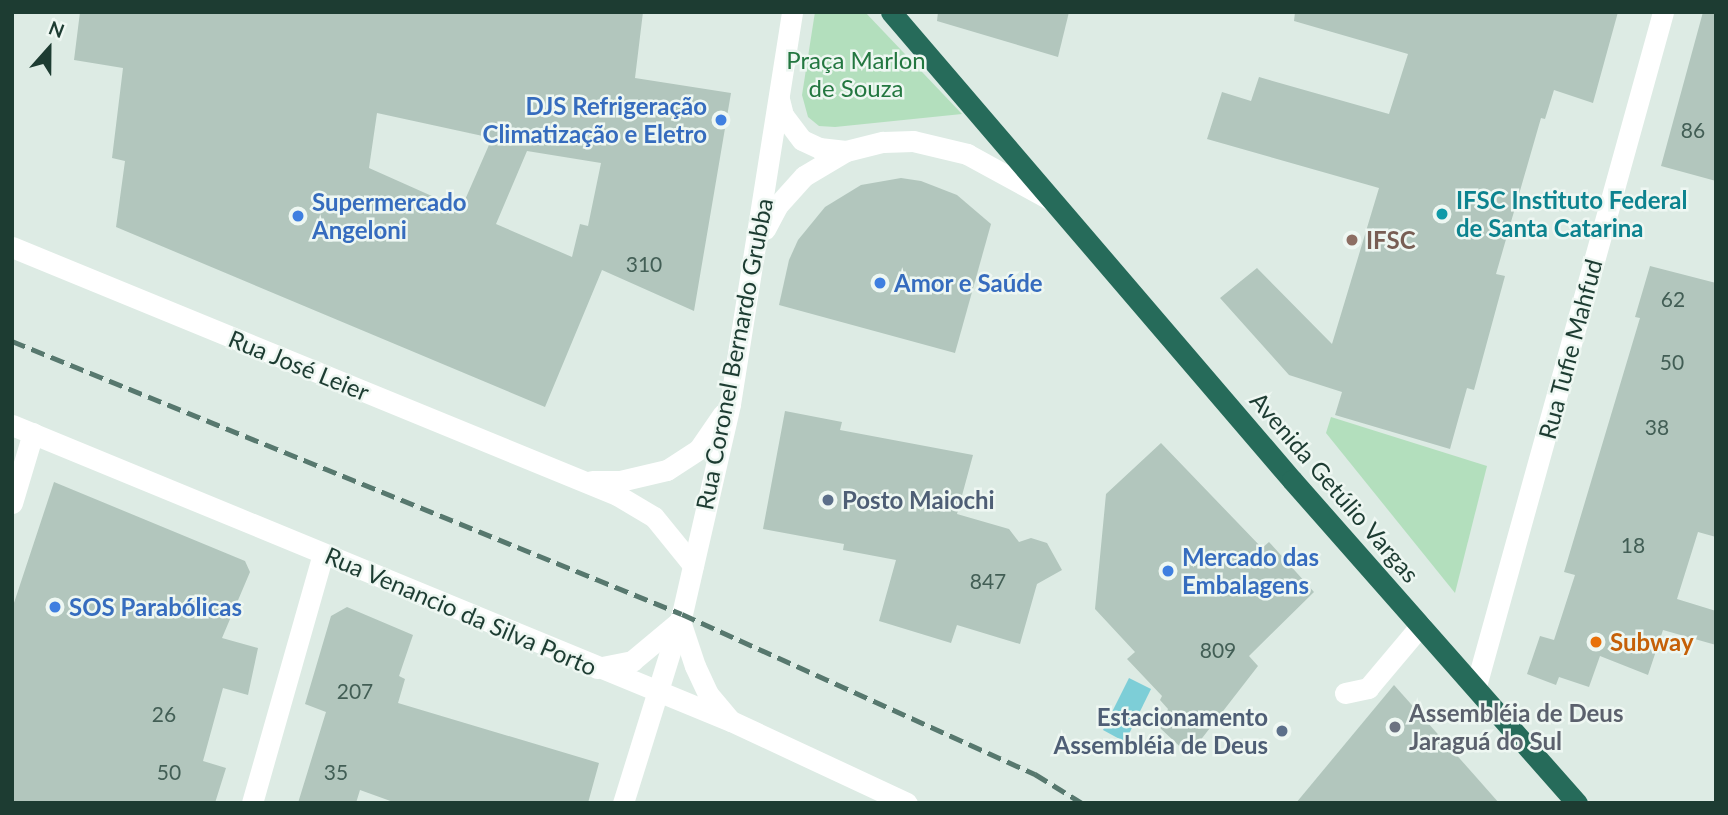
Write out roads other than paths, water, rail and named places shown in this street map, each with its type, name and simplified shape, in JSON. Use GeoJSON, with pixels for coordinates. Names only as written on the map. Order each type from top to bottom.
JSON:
{"type":"FeatureCollection","features":[{"type":"Feature","properties":{"kind":"highway","name":"Avenida Getúlio Vargas"},"geometry":{"type":"LineString","coordinates":[[891,12],[1292,480],[1577,803]]}},
{"type":"Feature","properties":{"kind":"street","name":"Rua Coronel Bernardo Grubba"},"geometry":{"type":"LineString","coordinates":[[623,803],[680,621],[730,404],[758,243],[792,12]]}},
{"type":"Feature","properties":{"kind":"street","name":"Rua Tufie Mahfud"},"geometry":{"type":"LineString","coordinates":[[1476,686],[1663,12]]}},
{"type":"Feature","properties":{"kind":"street"},"geometry":{"type":"LineString","coordinates":[[778,97],[783,115],[802,140],[819,148],[846,151]]}},
{"type":"Feature","properties":{"kind":"street","name":"Avenida Getúlio Vargas"},"geometry":{"type":"LineString","coordinates":[[758,243],[788,191],[824,161],[846,151],[883,142],[913,141],[942,145],[967,154],[1056,203]]}},
{"type":"Feature","properties":{"kind":"street","name":"Rua José Leier"},"geometry":{"type":"LineString","coordinates":[[12,247],[587,481],[654,517],[693,565]]}},
{"type":"Feature","properties":{"kind":"street","name":"Rua José Leier"},"geometry":{"type":"LineString","coordinates":[[587,481],[620,481],[667,470],[699,449],[730,404]]}},
{"type":"Feature","properties":{"kind":"street","name":"Rua Venancio da Silva Porto"},"geometry":{"type":"LineString","coordinates":[[12,425],[731,721],[907,803]]}},
{"type":"Feature","properties":{"kind":"street"},"geometry":{"type":"LineString","coordinates":[[12,503],[33,433]]}},
{"type":"Feature","properties":{"kind":"street"},"geometry":{"type":"LineString","coordinates":[[252,803],[323,554]]}},
{"type":"Feature","properties":{"kind":"street"},"geometry":{"type":"LineString","coordinates":[[597,668],[632,661],[680,621],[695,666],[708,694],[731,721]]}},
{"type":"Feature","properties":{"kind":"street"},"geometry":{"type":"LineString","coordinates":[[1345,693],[1368,688],[1421,625]]}},
{"type":"Feature","properties":{"kind":"water"},"geometry":{"type":"Polygon","coordinates":[[[1129,678],[1151,689],[1125,742],[1103,730],[1129,678]]]}},
{"type":"Feature","properties":{"kind":"railway"},"geometry":{"type":"LineString","coordinates":[[12,341],[682,614],[1035,774],[1082,803]]}},
{"type":"Feature","properties":{"kind":"place","name":"DJS Refrigeração Climatização e Eletro"},"geometry":{"type":"Point","coordinates":[721,120]}},
{"type":"Feature","properties":{"kind":"place","name":"IFSC Instituto Federal de Santa Catarina"},"geometry":{"type":"Point","coordinates":[1442,214]}},
{"type":"Feature","properties":{"kind":"place","name":"Supermercado Angeloni"},"geometry":{"type":"Point","coordinates":[298,216]}},
{"type":"Feature","properties":{"kind":"place","name":"IFSC"},"geometry":{"type":"Point","coordinates":[1352,240]}},
{"type":"Feature","properties":{"kind":"place","name":"Amor e Saúde"},"geometry":{"type":"Point","coordinates":[880,283]}},
{"type":"Feature","properties":{"kind":"place","name":"Posto Maiochi"},"geometry":{"type":"Point","coordinates":[828,500]}},
{"type":"Feature","properties":{"kind":"place","name":"Mercado das Embalagens"},"geometry":{"type":"Point","coordinates":[1168,571]}},
{"type":"Feature","properties":{"kind":"place","name":"SOS Parabólicas"},"geometry":{"type":"Point","coordinates":[55,607]}},
{"type":"Feature","properties":{"kind":"place","name":"Subway"},"geometry":{"type":"Point","coordinates":[1596,642]}},
{"type":"Feature","properties":{"kind":"place","name":"Assembléia de Deus Jaraguá do Sul"},"geometry":{"type":"Point","coordinates":[1395,727]}},
{"type":"Feature","properties":{"kind":"place","name":"Estacionamento Assembléia de Deus"},"geometry":{"type":"Point","coordinates":[1282,731]}},
{"type":"Feature","properties":{"kind":"park label","name":"Praça Marlon de Souza"},"geometry":{"type":"Point","coordinates":[856,74]}}]}
